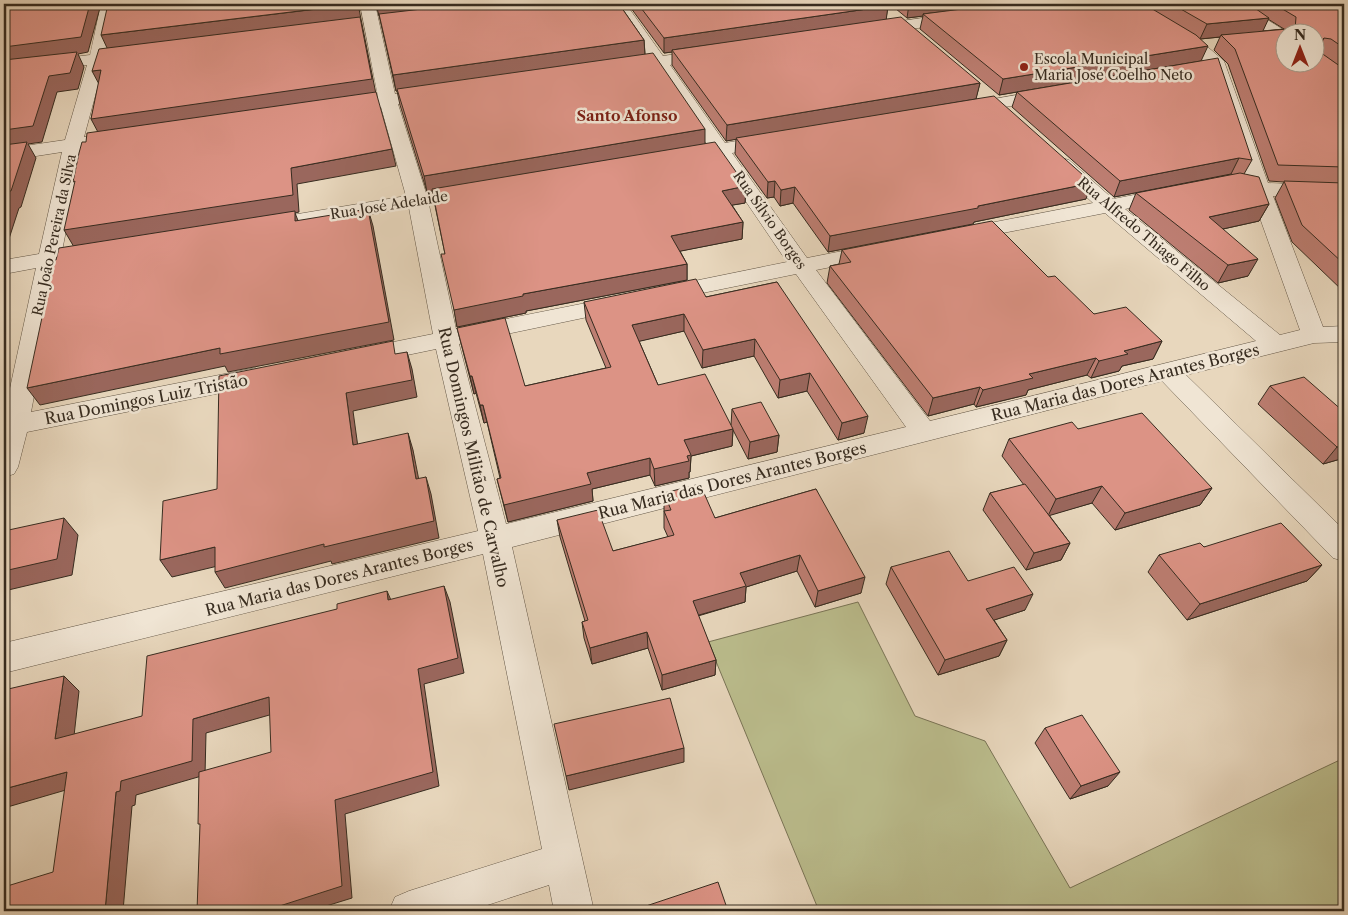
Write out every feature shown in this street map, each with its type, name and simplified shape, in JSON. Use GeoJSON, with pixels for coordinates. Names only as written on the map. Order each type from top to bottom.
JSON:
{"type":"FeatureCollection","features":[{"type":"Feature","properties":{"kind":"street","name":"Rua João Pereira da Silva"},"geometry":{"type":"LineString","coordinates":[[4,467],[9,426],[49,259],[73,145],[97,58],[108,4]]}},
{"type":"Feature","properties":{"kind":"street","name":"Rua Sílvio Borges"},"geometry":{"type":"LineString","coordinates":[[619,4],[661,61],[801,266],[925,433]]}},
{"type":"Feature","properties":{"kind":"street"},"geometry":{"type":"LineString","coordinates":[[1129,4],[1197,46],[1208,67],[1259,187],[1314,335]]}},
{"type":"Feature","properties":{"kind":"street"},"geometry":{"type":"LineString","coordinates":[[1232,4],[1276,32]]}},
{"type":"Feature","properties":{"kind":"street"},"geometry":{"type":"LineString","coordinates":[[885,9],[926,44]]}},
{"type":"Feature","properties":{"kind":"street"},"geometry":{"type":"LineString","coordinates":[[855,33],[972,16]]}},
{"type":"Feature","properties":{"kind":"street","name":"Rua Domingos Militão de Carvalho"},"geometry":{"type":"LineString","coordinates":[[369,19],[388,100],[418,201],[446,339],[494,539],[574,911]]}},
{"type":"Feature","properties":{"kind":"street"},"geometry":{"type":"LineString","coordinates":[[1255,40],[1276,39]]}},
{"type":"Feature","properties":{"kind":"street"},"geometry":{"type":"LineString","coordinates":[[1197,46],[1216,44]]}},
{"type":"Feature","properties":{"kind":"street"},"geometry":{"type":"LineString","coordinates":[[602,69],[729,51]]}},
{"type":"Feature","properties":{"kind":"street"},"geometry":{"type":"LineString","coordinates":[[4,70],[146,52]]}},
{"type":"Feature","properties":{"kind":"street"},"geometry":{"type":"LineString","coordinates":[[974,86],[1002,110]]}},
{"type":"Feature","properties":{"kind":"street"},"geometry":{"type":"LineString","coordinates":[[329,109],[456,90]]}},
{"type":"Feature","properties":{"kind":"street"},"geometry":{"type":"LineString","coordinates":[[946,112],[1002,110],[1069,90]]}},
{"type":"Feature","properties":{"kind":"street"},"geometry":{"type":"LineString","coordinates":[[4,155],[132,136]]}},
{"type":"Feature","properties":{"kind":"street"},"geometry":{"type":"LineString","coordinates":[[662,159],[789,138]]}},
{"type":"Feature","properties":{"kind":"street","name":"Rua Alfredo Thiago Filho"},"geometry":{"type":"LineString","coordinates":[[1045,149],[1109,206],[1276,345]]}},
{"type":"Feature","properties":{"kind":"street"},"geometry":{"type":"LineString","coordinates":[[945,238],[1231,182],[1279,191],[1344,192]]}},
{"type":"Feature","properties":{"kind":"street","name":"Rua José Adelaide"},"geometry":{"type":"LineString","coordinates":[[243,229],[486,189]]}},
{"type":"Feature","properties":{"kind":"street"},"geometry":{"type":"LineString","coordinates":[[338,361],[897,247]]}},
{"type":"Feature","properties":{"kind":"street"},"geometry":{"type":"LineString","coordinates":[[4,267],[108,250]]}},
{"type":"Feature","properties":{"kind":"street","name":"Rua Maria das Dores Arantes Borges"},"geometry":{"type":"LineString","coordinates":[[4,658],[925,433],[1314,335],[1344,334]]}},
{"type":"Feature","properties":{"kind":"street","name":"Rua Domingos Luiz Tristão"},"geometry":{"type":"LineString","coordinates":[[9,426],[279,372]]}},
{"type":"Feature","properties":{"kind":"street"},"geometry":{"type":"LineString","coordinates":[[1168,372],[1344,549]]}},
{"type":"Feature","properties":{"kind":"street"},"geometry":{"type":"LineString","coordinates":[[409,911],[563,861]]}},
{"type":"Feature","properties":{"kind":"green space"},"geometry":{"type":"Polygon","coordinates":[[[858,602],[915,716],[985,741],[1070,888],[1344,758],[1344,911],[819,911],[708,642],[858,602]]]}},
{"type":"Feature","properties":{"kind":"building"},"geometry":{"type":"Polygon","coordinates":[[[4,4],[90,4],[81,37],[4,47],[4,4]]]}},
{"type":"Feature","properties":{"kind":"building"},"geometry":{"type":"Polygon","coordinates":[[[108,4],[357,4],[101,35],[108,4]]]}},
{"type":"Feature","properties":{"kind":"building"},"geometry":{"type":"Polygon","coordinates":[[[465,4],[619,4],[644,40],[393,75],[379,14],[465,4]]]}},
{"type":"Feature","properties":{"kind":"building"},"geometry":{"type":"Polygon","coordinates":[[[638,4],[886,4],[888,6],[664,38],[638,4]]]}},
{"type":"Feature","properties":{"kind":"building"},"geometry":{"type":"Polygon","coordinates":[[[1001,4],[1144,4],[1196,35],[1208,46],[1003,79],[923,14],[1001,4]]]}},
{"type":"Feature","properties":{"kind":"building"},"geometry":{"type":"Polygon","coordinates":[[[1172,4],[1249,4],[1269,18],[1207,24],[1172,4]]]}},
{"type":"Feature","properties":{"kind":"building"},"geometry":{"type":"Polygon","coordinates":[[[1274,4],[1344,4],[1344,48],[1331,39],[1326,38],[1326,22],[1296,22],[1296,17],[1274,4]]]}},
{"type":"Feature","properties":{"kind":"building"},"geometry":{"type":"Polygon","coordinates":[[[360,17],[372,79],[91,119],[101,70],[92,71],[99,49],[360,17]]]}},
{"type":"Feature","properties":{"kind":"building"},"geometry":{"type":"Polygon","coordinates":[[[901,17],[980,83],[727,125],[672,50],[901,17]]]}},
{"type":"Feature","properties":{"kind":"building"},"geometry":{"type":"Polygon","coordinates":[[[1276,30],[1276,72],[1326,72],[1326,56],[1344,69],[1344,167],[1278,165],[1235,49],[1221,35],[1276,30]]]}},
{"type":"Feature","properties":{"kind":"building"},"geometry":{"type":"Polygon","coordinates":[[[77,52],[70,73],[49,76],[33,126],[4,130],[4,60],[77,52]]]}},
{"type":"Feature","properties":{"kind":"building"},"geometry":{"type":"Polygon","coordinates":[[[653,53],[705,129],[424,176],[397,89],[653,53]]]}},
{"type":"Feature","properties":{"kind":"building"},"geometry":{"type":"Polygon","coordinates":[[[1218,58],[1252,160],[1239,158],[1120,181],[1017,92],[1218,58]]]}},
{"type":"Feature","properties":{"kind":"building"},"geometry":{"type":"Polygon","coordinates":[[[376,92],[392,149],[291,168],[293,195],[64,230],[79,153],[82,142],[86,142],[87,133],[376,92]]]}},
{"type":"Feature","properties":{"kind":"building"},"geometry":{"type":"Polygon","coordinates":[[[994,96],[1092,183],[978,206],[978,208],[830,236],[795,187],[781,190],[775,181],[768,182],[736,138],[994,96]]]}},
{"type":"Feature","properties":{"kind":"building"},"geometry":{"type":"Polygon","coordinates":[[[27,142],[11,191],[8,191],[4,204],[4,145],[27,142]]]}},
{"type":"Feature","properties":{"kind":"building"},"geometry":{"type":"Polygon","coordinates":[[[715,142],[746,186],[722,191],[743,222],[671,236],[687,264],[523,294],[523,296],[454,310],[441,254],[445,254],[432,189],[715,142]]]}},
{"type":"Feature","properties":{"kind":"building"},"geometry":{"type":"Polygon","coordinates":[[[1240,173],[1259,177],[1269,204],[1209,217],[1258,259],[1228,265],[1136,193],[1240,173]]]}},
{"type":"Feature","properties":{"kind":"building"},"geometry":{"type":"Polygon","coordinates":[[[1284,181],[1344,183],[1344,220],[1339,220],[1344,225],[1344,264],[1302,225],[1284,181]]]}},
{"type":"Feature","properties":{"kind":"building"},"geometry":{"type":"Polygon","coordinates":[[[368,209],[389,322],[220,354],[220,348],[27,388],[54,261],[56,260],[59,248],[295,211],[295,221],[368,209]]]}},
{"type":"Feature","properties":{"kind":"building"},"geometry":{"type":"Polygon","coordinates":[[[992,221],[1048,277],[1055,276],[1094,314],[1126,307],[1162,341],[1124,351],[1128,354],[1099,361],[1096,358],[1029,374],[1033,378],[983,390],[980,387],[933,398],[830,266],[851,262],[842,250],[992,221]]]}},
{"type":"Feature","properties":{"kind":"building"},"geometry":{"type":"Polygon","coordinates":[[[696,279],[706,297],[777,282],[868,416],[842,423],[810,373],[780,380],[755,339],[703,350],[684,314],[632,325],[658,385],[705,374],[733,429],[684,440],[691,455],[687,456],[689,461],[654,469],[650,458],[587,473],[591,484],[504,505],[497,479],[501,478],[483,405],[480,405],[472,376],[470,376],[457,328],[505,318],[525,386],[611,367],[584,302],[696,279]]]}},
{"type":"Feature","properties":{"kind":"building"},"geometry":{"type":"Polygon","coordinates":[[[393,341],[395,354],[407,352],[412,380],[346,393],[353,445],[408,433],[416,479],[426,477],[434,521],[324,547],[324,544],[215,572],[215,547],[160,560],[163,501],[217,489],[219,376],[393,341]]]}},
{"type":"Feature","properties":{"kind":"building"},"geometry":{"type":"Polygon","coordinates":[[[1304,377],[1344,412],[1344,445],[1337,447],[1270,386],[1304,377]]]}},
{"type":"Feature","properties":{"kind":"building"},"geometry":{"type":"Polygon","coordinates":[[[761,402],[779,435],[750,442],[732,409],[761,402]]]}},
{"type":"Feature","properties":{"kind":"building"},"geometry":{"type":"Polygon","coordinates":[[[1142,413],[1212,488],[1125,513],[1102,486],[1056,499],[1009,439],[1072,422],[1078,429],[1142,413]]]}},
{"type":"Feature","properties":{"kind":"building"},"geometry":{"type":"Polygon","coordinates":[[[700,484],[715,518],[816,489],[865,577],[818,591],[800,555],[740,573],[746,586],[693,601],[716,660],[662,675],[647,632],[590,648],[582,622],[588,620],[557,520],[598,510],[613,551],[674,535],[664,511],[671,510],[664,493],[700,484]]]}},
{"type":"Feature","properties":{"kind":"building"},"geometry":{"type":"Polygon","coordinates":[[[1025,484],[1070,543],[1034,553],[990,493],[1025,484]]]}},
{"type":"Feature","properties":{"kind":"building"},"geometry":{"type":"Polygon","coordinates":[[[64,518],[57,559],[4,571],[4,531],[64,518]]]}},
{"type":"Feature","properties":{"kind":"building"},"geometry":{"type":"Polygon","coordinates":[[[1281,523],[1322,565],[1200,604],[1159,555],[1200,543],[1204,547],[1281,523]]]}},
{"type":"Feature","properties":{"kind":"building"},"geometry":{"type":"Polygon","coordinates":[[[949,551],[968,581],[1014,567],[1033,594],[986,609],[1007,640],[945,660],[891,567],[949,551]]]}},
{"type":"Feature","properties":{"kind":"building"},"geometry":{"type":"Polygon","coordinates":[[[444,586],[458,658],[418,669],[433,772],[335,800],[342,886],[264,911],[197,911],[200,824],[198,824],[199,772],[271,752],[269,697],[193,719],[192,761],[121,781],[120,791],[116,792],[105,911],[4,911],[4,887],[53,872],[67,772],[4,789],[4,690],[64,676],[55,739],[142,716],[147,656],[337,609],[337,604],[387,591],[388,600],[444,586]]]}},
{"type":"Feature","properties":{"kind":"building"},"geometry":{"type":"Polygon","coordinates":[[[670,698],[684,748],[566,776],[554,724],[670,698]]]}},
{"type":"Feature","properties":{"kind":"building"},"geometry":{"type":"Polygon","coordinates":[[[1082,715],[1120,772],[1081,786],[1045,728],[1082,715]]]}},
{"type":"Feature","properties":{"kind":"building"},"geometry":{"type":"Polygon","coordinates":[[[718,882],[728,911],[631,911],[718,882]]]}},
{"type":"Feature","properties":{"kind":"place","name":"Escola Municipal Maria José Coelho Neto"},"geometry":{"type":"Point","coordinates":[1024,67]}},
{"type":"Feature","properties":{"kind":"district","name":"Santo Afonso"},"geometry":{"type":"Point","coordinates":[627,116]}}]}
